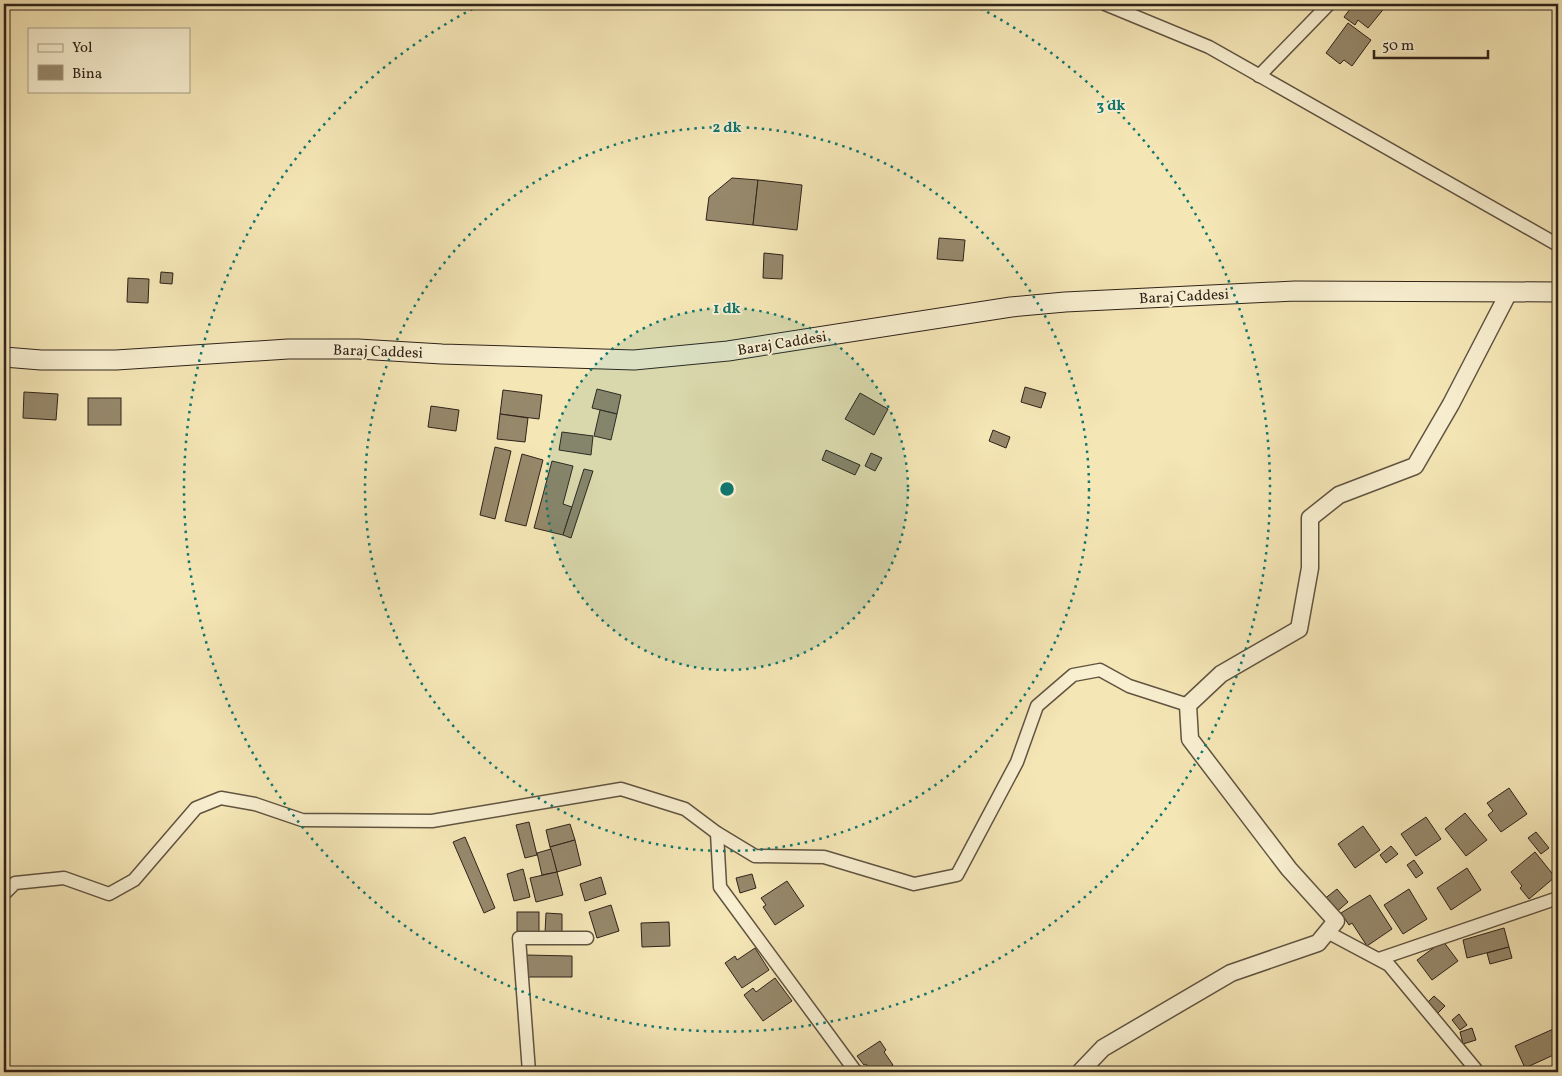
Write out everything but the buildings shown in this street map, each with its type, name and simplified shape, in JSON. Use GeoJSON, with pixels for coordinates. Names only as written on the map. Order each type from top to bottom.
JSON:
{"type":"FeatureCollection","features":[{"type":"Feature","properties":{"kind":"main road","name":"Baraj Caddesi"},"geometry":{"type":"LineString","coordinates":[[4,357],[41,360],[116,360],[288,349],[358,349],[442,354],[634,360],[728,351],[1011,307],[1065,302],[1296,290],[1558,292]]}},
{"type":"Feature","properties":{"kind":"street"},"geometry":{"type":"LineString","coordinates":[[1105,4],[1209,47],[1558,245]]}},
{"type":"Feature","properties":{"kind":"street"},"geometry":{"type":"LineString","coordinates":[[1259,76],[1329,4]]}},
{"type":"Feature","properties":{"kind":"street"},"geometry":{"type":"LineString","coordinates":[[1188,705],[1221,674],[1299,629],[1310,568],[1310,518],[1339,495],[1415,466],[1451,404],[1508,292]]}},
{"type":"Feature","properties":{"kind":"street"},"geometry":{"type":"LineString","coordinates":[[4,894],[15,883],[64,878],[109,894],[134,880],[196,808],[221,798],[255,804],[302,820],[432,821],[622,789],[685,809],[716,832],[755,856],[824,857],[914,884],[957,875],[1017,762],[1037,706],[1073,675],[1100,670],[1129,686],[1188,705]]}},
{"type":"Feature","properties":{"kind":"street"},"geometry":{"type":"LineString","coordinates":[[1080,1072],[1103,1048],[1232,973],[1318,943],[1336,921],[1289,869],[1190,739],[1188,705]]}},
{"type":"Feature","properties":{"kind":"street"},"geometry":{"type":"LineString","coordinates":[[716,832],[720,887],[856,1072]]}},
{"type":"Feature","properties":{"kind":"street"},"geometry":{"type":"LineString","coordinates":[[1378,959],[1558,898]]}},
{"type":"Feature","properties":{"kind":"street"},"geometry":{"type":"LineString","coordinates":[[1327,932],[1389,965],[1478,1072]]}},
{"type":"Feature","properties":{"kind":"street"},"geometry":{"type":"LineString","coordinates":[[529,1072],[519,938],[587,938]]}}]}
